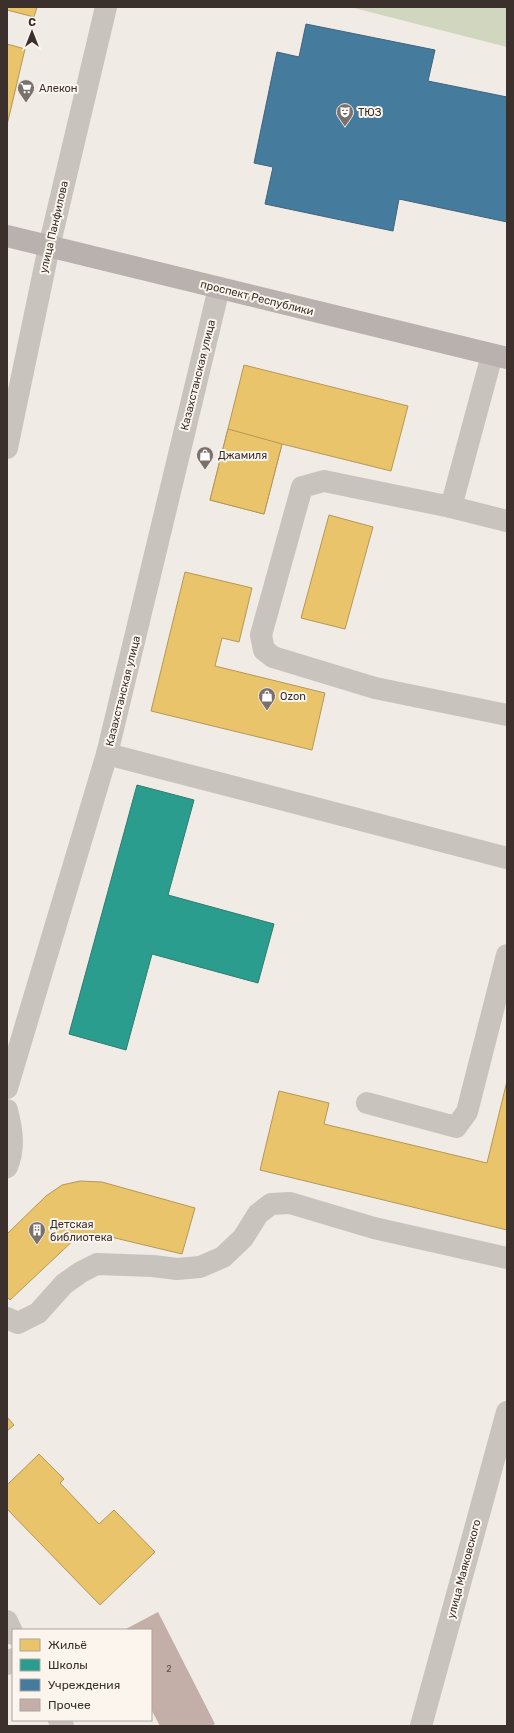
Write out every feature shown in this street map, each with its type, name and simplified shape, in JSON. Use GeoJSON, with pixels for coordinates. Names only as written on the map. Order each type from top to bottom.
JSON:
{"type":"FeatureCollection","features":[{"type":"Feature","properties":{"kind":"main road","name":"проспект Республики"},"geometry":{"type":"LineString","coordinates":[[7,236],[499,357]]}},
{"type":"Feature","properties":{"kind":"street","name":"улица Панфилова"},"geometry":{"type":"LineString","coordinates":[[7,448],[49,247],[106,7]]}},
{"type":"Feature","properties":{"kind":"street","name":"Казахстанская улица"},"geometry":{"type":"LineString","coordinates":[[7,1088],[107,754],[219,288]]}},
{"type":"Feature","properties":{"kind":"street"},"geometry":{"type":"LineString","coordinates":[[451,507],[499,357]]}},
{"type":"Feature","properties":{"kind":"street"},"geometry":{"type":"LineString","coordinates":[[507,521],[451,507],[324,482],[302,487],[261,635],[264,650],[273,657],[375,688],[507,714]]}},
{"type":"Feature","properties":{"kind":"street"},"geometry":{"type":"LineString","coordinates":[[107,754],[507,858]]}},
{"type":"Feature","properties":{"kind":"street"},"geometry":{"type":"LineString","coordinates":[[367,1103],[456,1127],[466,1112],[499,1028],[507,956]]}},
{"type":"Feature","properties":{"kind":"street"},"geometry":{"type":"LineString","coordinates":[[7,1110],[11,1124],[13,1147],[7,1167]]}},
{"type":"Feature","properties":{"kind":"street"},"geometry":{"type":"LineString","coordinates":[[7,1318],[18,1323],[38,1313],[64,1284],[81,1272],[97,1264],[153,1266],[177,1270],[200,1267],[223,1257],[243,1238],[258,1214],[271,1204],[290,1203],[374,1228],[507,1258]]}},
{"type":"Feature","properties":{"kind":"street","name":"улица Маяковского"},"geometry":{"type":"LineString","coordinates":[[421,1726],[507,1412]]}},
{"type":"Feature","properties":{"kind":"street"},"geometry":{"type":"LineString","coordinates":[[7,1621],[12,1632]]}},
{"type":"Feature","properties":{"kind":"green space"},"geometry":{"type":"Polygon","coordinates":[[[350,7],[507,7],[507,47],[350,7]]]}},
{"type":"Feature","properties":{"kind":"building: Жильё"},"geometry":{"type":"Polygon","coordinates":[[[7,7],[37,7],[34,17],[7,10],[7,7]]]}},
{"type":"Feature","properties":{"kind":"building: Жильё"},"geometry":{"type":"Polygon","coordinates":[[[7,44],[25,49],[7,125],[7,44]]]}},
{"type":"Feature","properties":{"kind":"building: Жильё"},"geometry":{"type":"Polygon","coordinates":[[[244,365],[408,406],[391,471],[282,444],[264,514],[210,500],[244,365]]]}},
{"type":"Feature","properties":{"kind":"building: Жильё"},"geometry":{"type":"Polygon","coordinates":[[[228,429],[282,444],[264,514],[210,500],[228,429]]]}},
{"type":"Feature","properties":{"kind":"building: Жильё"},"geometry":{"type":"Polygon","coordinates":[[[329,515],[373,527],[345,629],[301,618],[329,515]]]}},
{"type":"Feature","properties":{"kind":"building: Жильё"},"geometry":{"type":"Polygon","coordinates":[[[185,572],[252,588],[239,642],[222,638],[215,666],[325,693],[312,750],[151,711],[185,572]]]}},
{"type":"Feature","properties":{"kind":"building: Жильё"},"geometry":{"type":"Polygon","coordinates":[[[507,1081],[507,1230],[260,1170],[279,1091],[329,1103],[324,1124],[487,1163],[507,1081]]]}},
{"type":"Feature","properties":{"kind":"building: Жильё","name":"Детская библиотека"},"geometry":{"type":"Polygon","coordinates":[[[80,1181],[102,1182],[195,1208],[182,1254],[94,1233],[78,1236],[10,1300],[7,1297],[7,1234],[46,1196],[62,1185],[80,1181]]]}},
{"type":"Feature","properties":{"kind":"building: Жильё"},"geometry":{"type":"Polygon","coordinates":[[[7,1417],[14,1425],[7,1431],[7,1417]]]}},
{"type":"Feature","properties":{"kind":"building: Жильё"},"geometry":{"type":"Polygon","coordinates":[[[39,1454],[64,1479],[60,1483],[99,1524],[114,1510],[155,1552],[100,1605],[7,1509],[7,1485],[39,1454]]]}},
{"type":"Feature","properties":{"kind":"building: Школы"},"geometry":{"type":"Polygon","coordinates":[[[137,785],[194,800],[168,895],[274,924],[258,983],[152,954],[126,1050],[69,1034],[137,785]]]}},
{"type":"Feature","properties":{"kind":"building: Учреждения"},"geometry":{"type":"Polygon","coordinates":[[[306,24],[435,50],[428,81],[507,97],[507,222],[399,199],[393,231],[265,204],[273,167],[254,163],[277,52],[299,57],[306,24]]]}},
{"type":"Feature","properties":{"kind":"building: Прочее"},"geometry":{"type":"Polygon","coordinates":[[[158,1612],[215,1724],[211,1726],[160,1726],[152,1711],[152,1629],[126,1629],[158,1612]]]}},
{"type":"Feature","properties":{"kind":"place","name":"Алекон"},"geometry":{"type":"Point","coordinates":[26,103]}},
{"type":"Feature","properties":{"kind":"place","name":"ТЮЗ"},"geometry":{"type":"Point","coordinates":[345,127]}},
{"type":"Feature","properties":{"kind":"place","name":"Джамиля"},"geometry":{"type":"Point","coordinates":[205,470]}},
{"type":"Feature","properties":{"kind":"place","name":"Ozon"},"geometry":{"type":"Point","coordinates":[267,711]}},
{"type":"Feature","properties":{"kind":"place","name":"Детская библиотека"},"geometry":{"type":"Point","coordinates":[37,1245]}}]}
